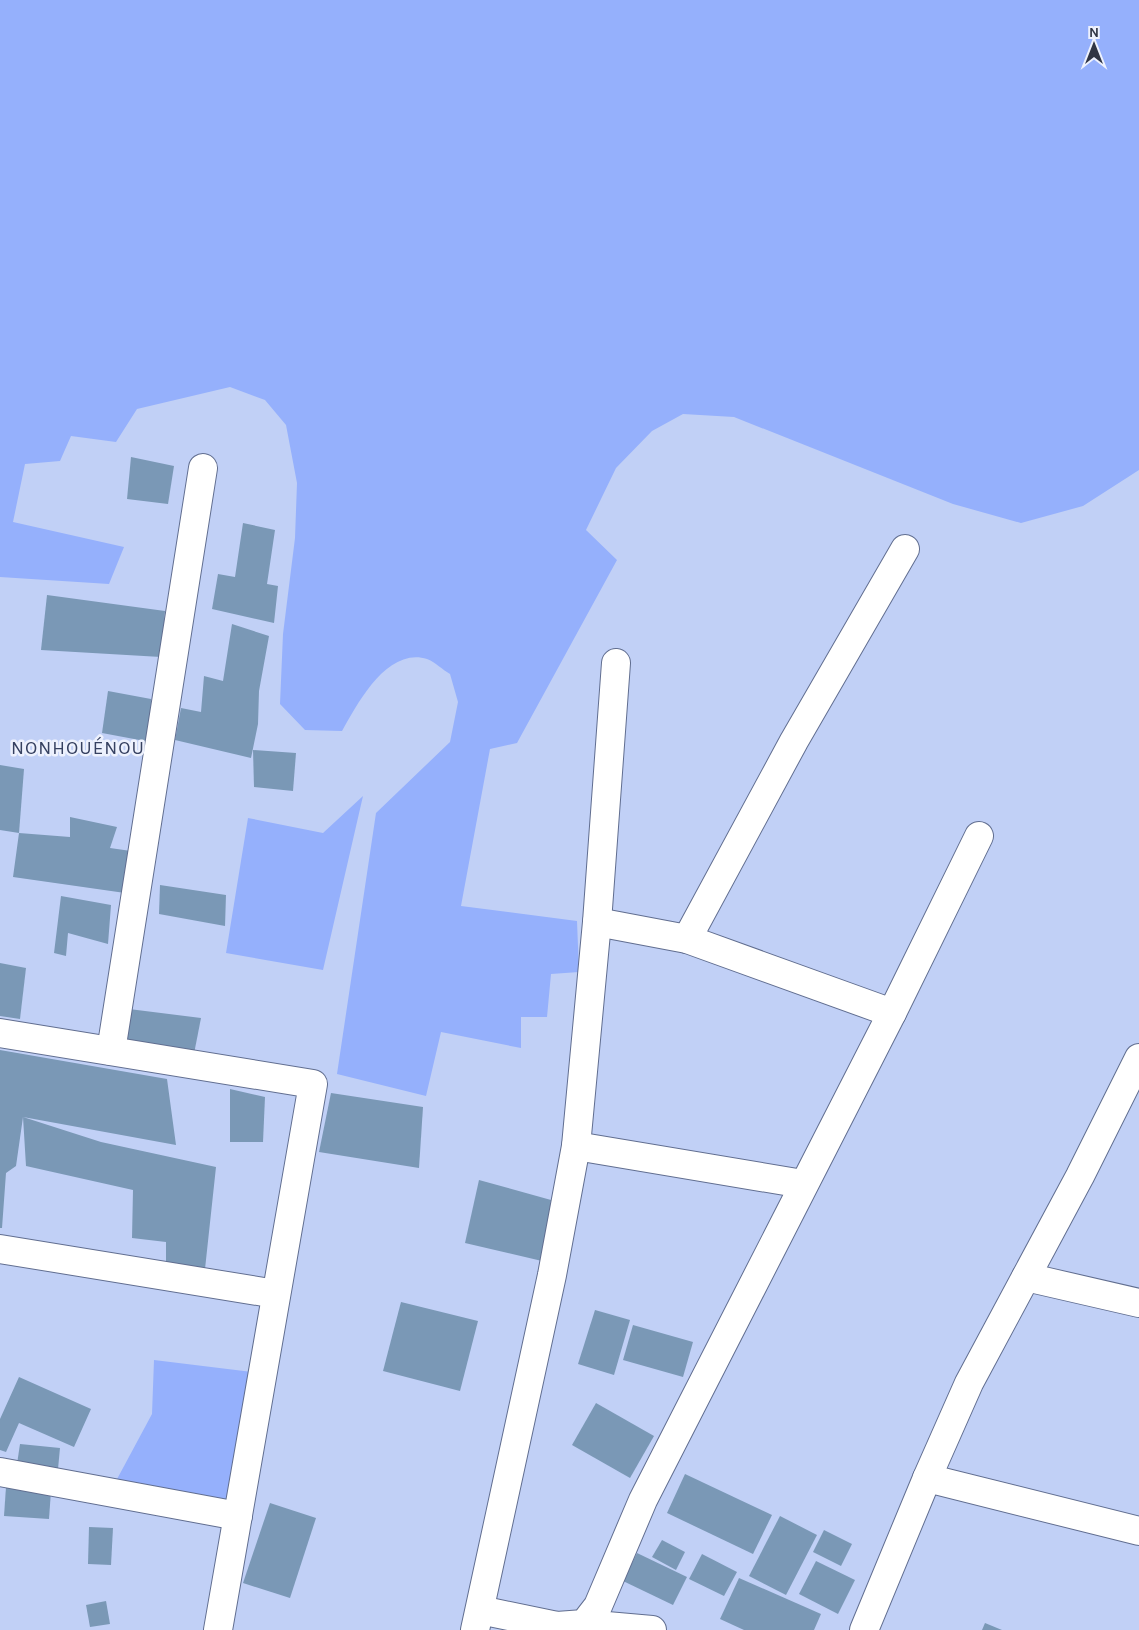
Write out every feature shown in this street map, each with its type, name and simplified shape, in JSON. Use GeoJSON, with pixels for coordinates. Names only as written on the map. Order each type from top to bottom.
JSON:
{"type":"FeatureCollection","features":[{"type":"Feature","properties":{"kind":"street"},"geometry":{"type":"LineString","coordinates":[[110,1051],[203,468]]}},
{"type":"Feature","properties":{"kind":"street"},"geometry":{"type":"LineString","coordinates":[[687,939],[794,741],[905,550]]}},
{"type":"Feature","properties":{"kind":"street"},"geometry":{"type":"LineString","coordinates":[[616,663],[597,922],[576,1146],[552,1275],[477,1620],[557,1626],[584,1624],[652,1630]]}},
{"type":"Feature","properties":{"kind":"street"},"geometry":{"type":"LineString","coordinates":[[584,1624],[598,1606],[643,1500],[892,1013],[979,836]]}},
{"type":"Feature","properties":{"kind":"street"},"geometry":{"type":"LineString","coordinates":[[597,922],[687,939],[892,1013]]}},
{"type":"Feature","properties":{"kind":"street"},"geometry":{"type":"LineString","coordinates":[[0,1033],[313,1084],[218,1630]]}},
{"type":"Feature","properties":{"kind":"street"},"geometry":{"type":"LineString","coordinates":[[864,1630],[969,1383],[1080,1176],[1139,1058]]}},
{"type":"Feature","properties":{"kind":"street"},"geometry":{"type":"LineString","coordinates":[[576,1146],[803,1184]]}},
{"type":"Feature","properties":{"kind":"street"},"geometry":{"type":"LineString","coordinates":[[0,1249],[276,1294]]}},
{"type":"Feature","properties":{"kind":"street"},"geometry":{"type":"LineString","coordinates":[[1026,1276],[1139,1303]]}},
{"type":"Feature","properties":{"kind":"street"},"geometry":{"type":"LineString","coordinates":[[0,1472],[238,1516]]}},
{"type":"Feature","properties":{"kind":"street"},"geometry":{"type":"LineString","coordinates":[[927,1478],[1139,1531]]}},
{"type":"Feature","properties":{"kind":"shaded area"},"geometry":{"type":"Polygon","coordinates":[[[0,0],[1139,0],[1139,470],[1083,506],[1021,523],[953,504],[734,417],[683,414],[652,431],[616,468],[586,530],[617,560],[517,743],[490,749],[461,906],[577,921],[579,972],[551,974],[547,1017],[521,1017],[521,1048],[441,1032],[426,1096],[337,1074],[376,813],[450,742],[458,702],[450,674],[427,659],[413,658],[399,661],[387,669],[365,693],[342,731],[305,730],[280,704],[283,634],[295,538],[297,483],[286,425],[265,400],[230,387],[137,409],[116,442],[71,436],[60,461],[25,464],[13,522],[124,547],[109,584],[0,577],[0,0]]]}},
{"type":"Feature","properties":{"kind":"shaded area"},"geometry":{"type":"Polygon","coordinates":[[[363,796],[323,970],[226,953],[248,818],[323,833],[363,796]]]}},
{"type":"Feature","properties":{"kind":"shaded area"},"geometry":{"type":"Polygon","coordinates":[[[154,1360],[252,1372],[238,1516],[116,1481],[152,1414],[154,1360]]]}},
{"type":"Feature","properties":{"kind":"building"},"geometry":{"type":"Polygon","coordinates":[[[131,457],[174,466],[168,504],[127,499],[131,457]]]}},
{"type":"Feature","properties":{"kind":"building"},"geometry":{"type":"Polygon","coordinates":[[[243,523],[275,530],[267,584],[278,586],[274,623],[212,609],[218,574],[235,577],[243,523]]]}},
{"type":"Feature","properties":{"kind":"building"},"geometry":{"type":"Polygon","coordinates":[[[47,595],[165,611],[161,657],[41,650],[47,595]]]}},
{"type":"Feature","properties":{"kind":"building"},"geometry":{"type":"Polygon","coordinates":[[[232,624],[269,636],[259,691],[258,724],[251,758],[175,740],[181,708],[201,712],[204,676],[223,681],[232,624]]]}},
{"type":"Feature","properties":{"kind":"building"},"geometry":{"type":"Polygon","coordinates":[[[108,691],[151,699],[150,742],[102,733],[108,691]]]}},
{"type":"Feature","properties":{"kind":"building"},"geometry":{"type":"Polygon","coordinates":[[[253,750],[296,753],[293,791],[254,787],[253,750]]]}},
{"type":"Feature","properties":{"kind":"building"},"geometry":{"type":"Polygon","coordinates":[[[0,765],[24,769],[19,833],[0,830],[0,765]]]}},
{"type":"Feature","properties":{"kind":"building"},"geometry":{"type":"Polygon","coordinates":[[[70,817],[117,827],[110,848],[131,851],[125,893],[13,877],[19,833],[70,837],[70,817]]]}},
{"type":"Feature","properties":{"kind":"building"},"geometry":{"type":"Polygon","coordinates":[[[160,885],[226,895],[225,926],[159,914],[160,885]]]}},
{"type":"Feature","properties":{"kind":"building"},"geometry":{"type":"Polygon","coordinates":[[[61,896],[111,905],[108,944],[68,933],[66,956],[54,953],[61,896]]]}},
{"type":"Feature","properties":{"kind":"building"},"geometry":{"type":"Polygon","coordinates":[[[0,963],[26,968],[20,1019],[0,1016],[0,963]]]}},
{"type":"Feature","properties":{"kind":"building"},"geometry":{"type":"Polygon","coordinates":[[[129,1009],[201,1018],[192,1064],[119,1052],[129,1009]]]}},
{"type":"Feature","properties":{"kind":"building"},"geometry":{"type":"Polygon","coordinates":[[[0,1050],[167,1079],[176,1145],[23,1117],[16,1166],[6,1173],[2,1228],[0,1228],[0,1050]]]}},
{"type":"Feature","properties":{"kind":"building"},"geometry":{"type":"Polygon","coordinates":[[[230,1089],[265,1097],[263,1142],[230,1142],[230,1089]]]}},
{"type":"Feature","properties":{"kind":"building"},"geometry":{"type":"Polygon","coordinates":[[[331,1093],[423,1107],[419,1168],[319,1152],[331,1093]]]}},
{"type":"Feature","properties":{"kind":"building"},"geometry":{"type":"Polygon","coordinates":[[[23,1117],[101,1142],[216,1167],[205,1269],[166,1265],[166,1242],[132,1238],[133,1190],[26,1166],[23,1117]]]}},
{"type":"Feature","properties":{"kind":"building"},"geometry":{"type":"Polygon","coordinates":[[[479,1180],[551,1200],[542,1261],[465,1243],[479,1180]]]}},
{"type":"Feature","properties":{"kind":"building"},"geometry":{"type":"Polygon","coordinates":[[[401,1302],[478,1321],[460,1391],[383,1371],[401,1302]]]}},
{"type":"Feature","properties":{"kind":"building"},"geometry":{"type":"Polygon","coordinates":[[[595,1310],[630,1320],[614,1375],[578,1364],[595,1310]]]}},
{"type":"Feature","properties":{"kind":"building"},"geometry":{"type":"Polygon","coordinates":[[[633,1325],[693,1342],[683,1377],[623,1360],[633,1325]]]}},
{"type":"Feature","properties":{"kind":"building"},"geometry":{"type":"Polygon","coordinates":[[[19,1377],[91,1409],[74,1447],[19,1423],[6,1452],[0,1450],[0,1419],[19,1377]]]}},
{"type":"Feature","properties":{"kind":"building"},"geometry":{"type":"Polygon","coordinates":[[[596,1403],[654,1436],[630,1478],[572,1445],[596,1403]]]}},
{"type":"Feature","properties":{"kind":"building"},"geometry":{"type":"Polygon","coordinates":[[[20,1444],[60,1448],[58,1469],[17,1464],[20,1444]]]}},
{"type":"Feature","properties":{"kind":"building"},"geometry":{"type":"Polygon","coordinates":[[[685,1474],[772,1515],[753,1554],[667,1513],[685,1474]]]}},
{"type":"Feature","properties":{"kind":"building"},"geometry":{"type":"Polygon","coordinates":[[[6,1487],[51,1491],[49,1519],[4,1516],[6,1487]]]}},
{"type":"Feature","properties":{"kind":"building"},"geometry":{"type":"Polygon","coordinates":[[[270,1503],[316,1518],[290,1598],[243,1583],[270,1503]]]}},
{"type":"Feature","properties":{"kind":"building"},"geometry":{"type":"Polygon","coordinates":[[[780,1516],[817,1535],[786,1595],[749,1576],[780,1516]]]}},
{"type":"Feature","properties":{"kind":"building"},"geometry":{"type":"Polygon","coordinates":[[[89,1527],[113,1528],[111,1565],[88,1564],[89,1527]]]}},
{"type":"Feature","properties":{"kind":"building"},"geometry":{"type":"Polygon","coordinates":[[[824,1530],[852,1544],[841,1566],[813,1552],[824,1530]]]}},
{"type":"Feature","properties":{"kind":"building"},"geometry":{"type":"Polygon","coordinates":[[[662,1540],[685,1552],[676,1570],[652,1557],[662,1540]]]}},
{"type":"Feature","properties":{"kind":"building"},"geometry":{"type":"Polygon","coordinates":[[[637,1553],[687,1577],[673,1605],[623,1581],[637,1553]]]}},
{"type":"Feature","properties":{"kind":"building"},"geometry":{"type":"Polygon","coordinates":[[[702,1554],[737,1572],[724,1596],[689,1579],[702,1554]]]}},
{"type":"Feature","properties":{"kind":"building"},"geometry":{"type":"Polygon","coordinates":[[[816,1561],[855,1580],[838,1614],[799,1594],[816,1561]]]}},
{"type":"Feature","properties":{"kind":"building"},"geometry":{"type":"Polygon","coordinates":[[[739,1578],[821,1614],[814,1630],[744,1630],[720,1619],[739,1578]]]}},
{"type":"Feature","properties":{"kind":"building"},"geometry":{"type":"Polygon","coordinates":[[[106,1601],[110,1624],[90,1627],[86,1605],[106,1601]]]}},
{"type":"Feature","properties":{"kind":"building"},"geometry":{"type":"Polygon","coordinates":[[[985,1623],[1002,1630],[982,1630],[985,1623]]]}},
{"type":"Feature","properties":{"kind":"district","name":"NONHOUÉNOU"},"geometry":{"type":"Point","coordinates":[78,747]}}]}
